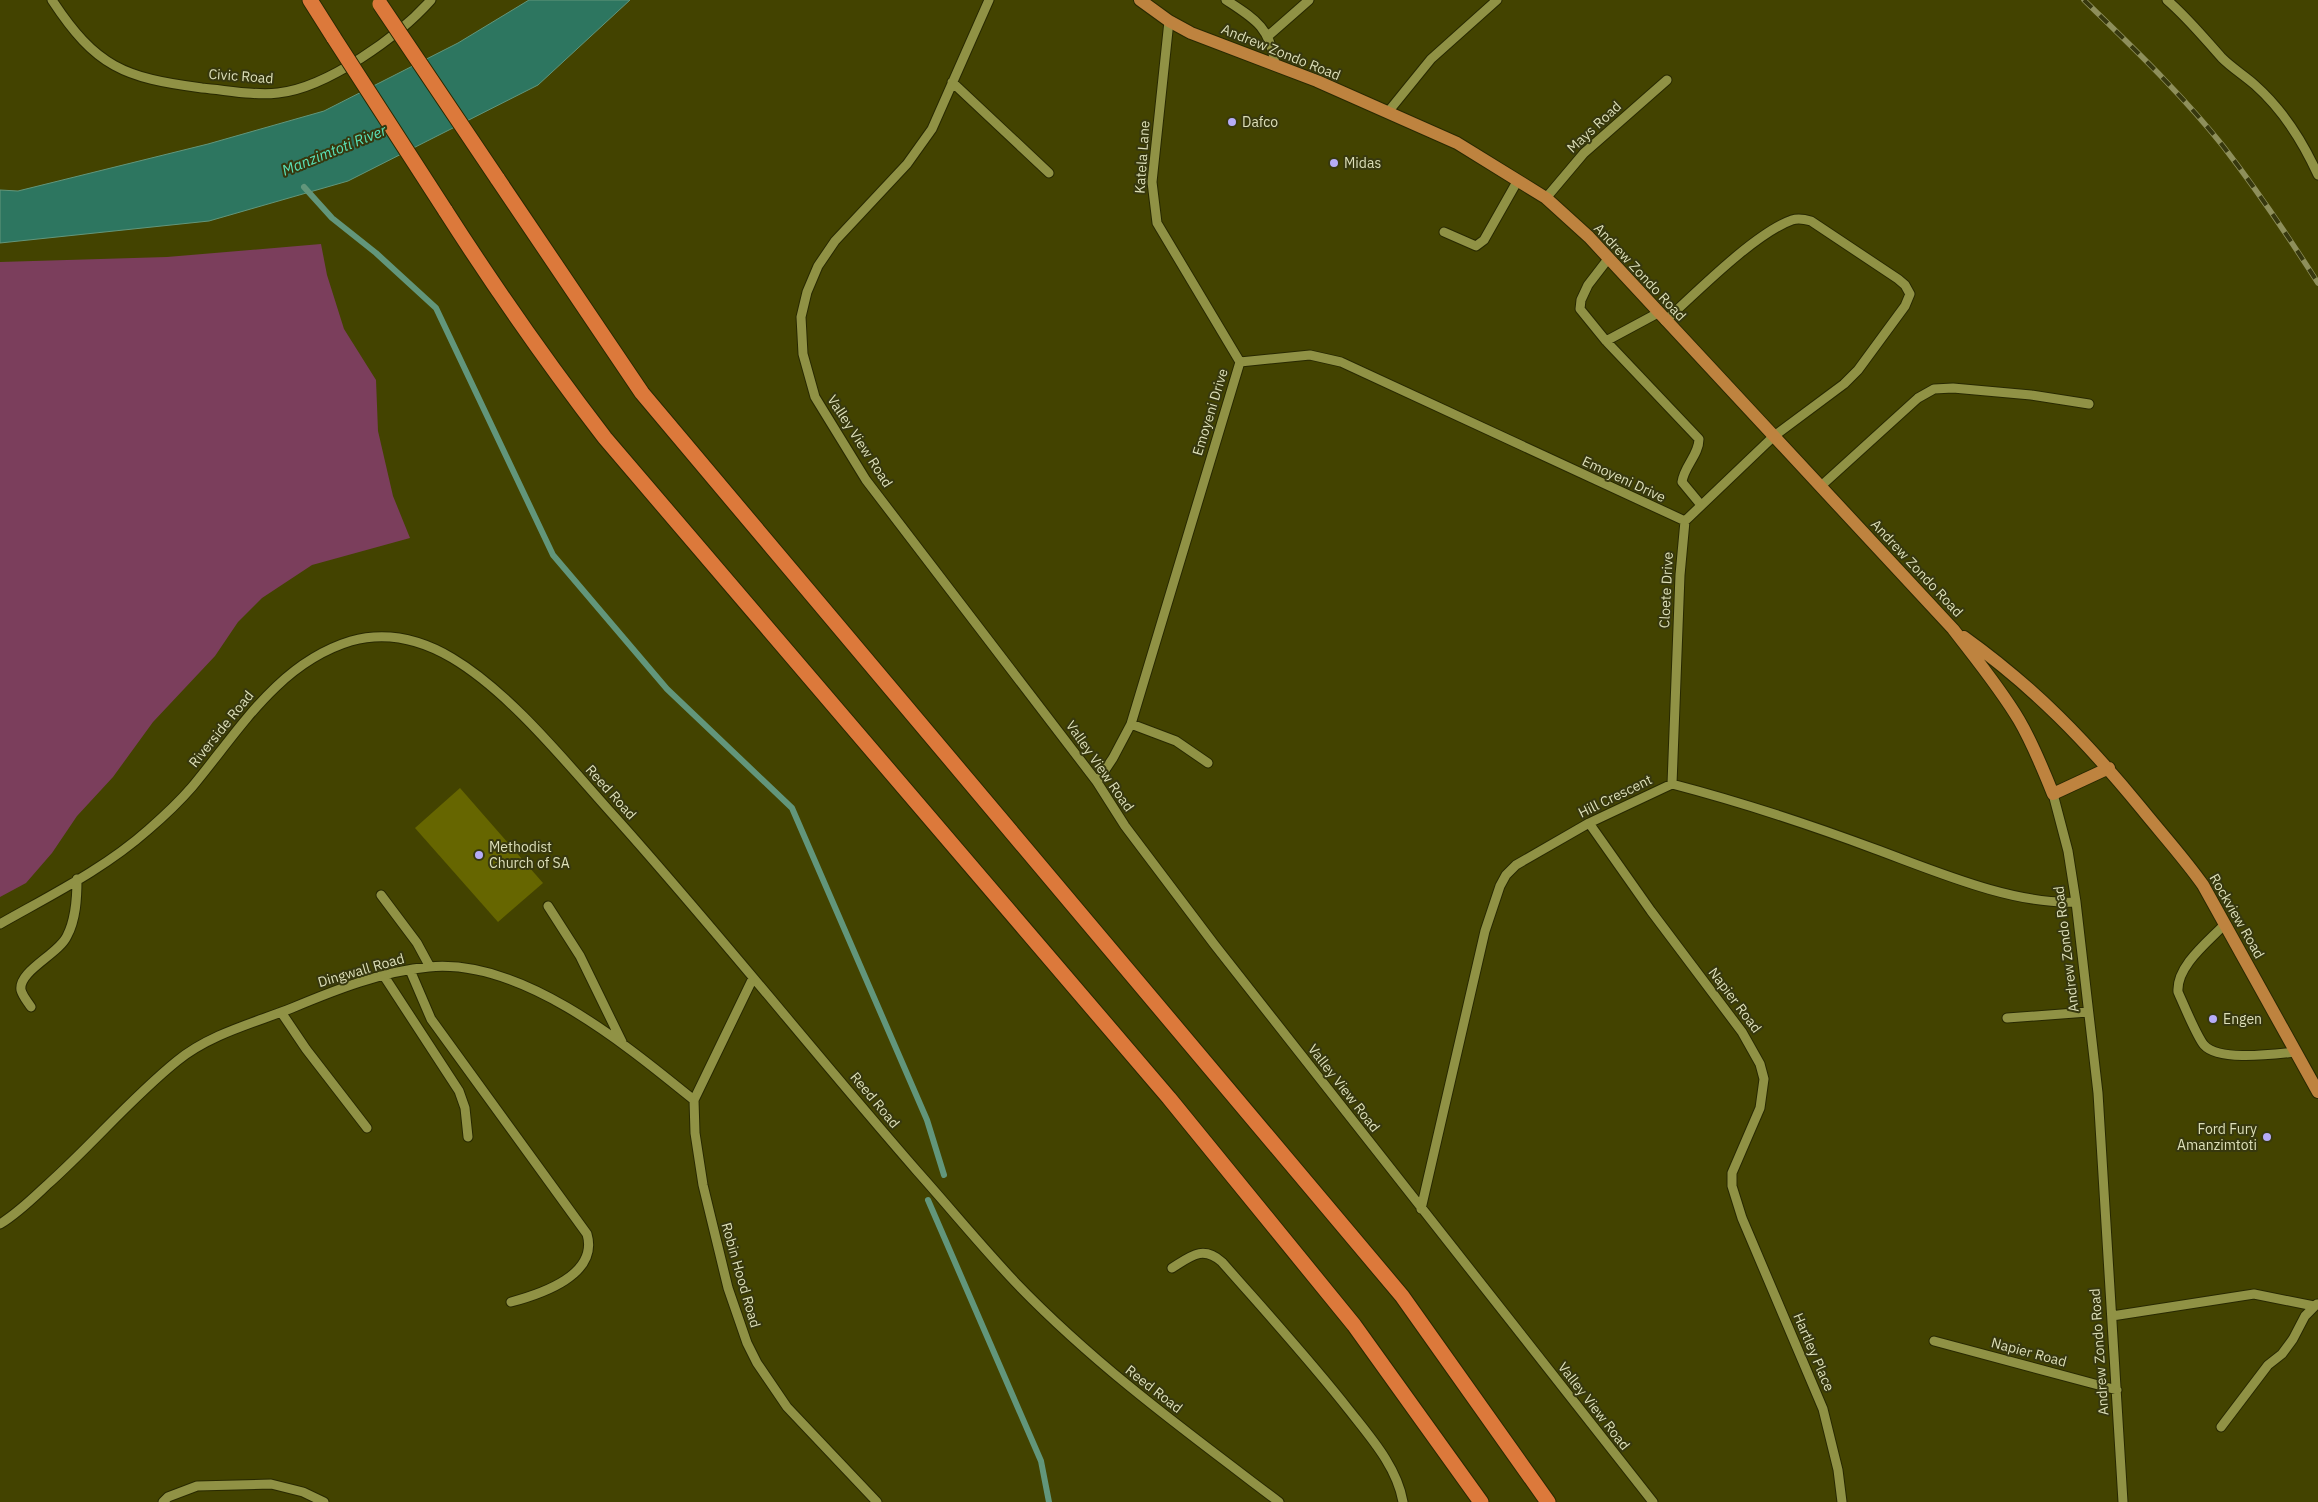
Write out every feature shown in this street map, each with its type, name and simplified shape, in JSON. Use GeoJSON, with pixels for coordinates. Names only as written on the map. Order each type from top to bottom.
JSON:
{"type":"FeatureCollection","features":[{"type":"Feature","properties":{"kind":"highway"},"geometry":{"type":"LineString","coordinates":[[310,0],[444,210],[535,345],[605,438],[1169,1098],[1354,1325],[1481,1502]]}},
{"type":"Feature","properties":{"kind":"highway"},"geometry":{"type":"LineString","coordinates":[[379,2],[648,400],[1402,1296],[1548,1502]]}},
{"type":"Feature","properties":{"kind":"main road","name":"Andrew Zondo Road"},"geometry":{"type":"LineString","coordinates":[[1140,0],[1169,21],[1192,33],[1275,64],[1456,143],[1546,198],[1608,258],[1953,629],[1993,681],[2019,720],[2053,794]]}},
{"type":"Feature","properties":{"kind":"main road","name":"Rockview Road"},"geometry":{"type":"LineString","coordinates":[[1953,629],[1998,662],[2040,697],[2109,768],[2188,863],[2318,1092]]}},
{"type":"Feature","properties":{"kind":"main road"},"geometry":{"type":"LineString","coordinates":[[2053,794],[2109,768]]}},
{"type":"Feature","properties":{"kind":"street","name":"Civic Road"},"geometry":{"type":"LineString","coordinates":[[52,0],[81,40],[103,58],[126,73],[158,82],[243,92],[278,93],[304,87],[341,69],[393,36],[431,0]]}},
{"type":"Feature","properties":{"kind":"street","name":"Valley View Road"},"geometry":{"type":"LineString","coordinates":[[990,0],[932,129],[907,164],[835,241],[818,266],[807,292],[801,317],[803,354],[815,397],[866,480],[1098,782],[1131,834],[1421,1210],[1653,1502]]}},
{"type":"Feature","properties":{"kind":"street"},"geometry":{"type":"LineString","coordinates":[[1226,0],[1252,18],[1265,30],[1275,64]]}},
{"type":"Feature","properties":{"kind":"street"},"geometry":{"type":"LineString","coordinates":[[1268,36],[1309,0]]}},
{"type":"Feature","properties":{"kind":"street"},"geometry":{"type":"LineString","coordinates":[[1388,112],[1431,59],[1497,0]]}},
{"type":"Feature","properties":{"kind":"street"},"geometry":{"type":"LineString","coordinates":[[2167,0],[2191,21],[2224,60],[2255,85],[2274,105],[2310,159],[2318,175]]}},
{"type":"Feature","properties":{"kind":"street","name":"Katela Lane"},"geometry":{"type":"LineString","coordinates":[[1169,21],[1152,182],[1155,216],[1164,237],[1240,362]]}},
{"type":"Feature","properties":{"kind":"street","name":"Mays Road"},"geometry":{"type":"LineString","coordinates":[[1546,198],[1584,153],[1667,80]]}},
{"type":"Feature","properties":{"kind":"street"},"geometry":{"type":"LineString","coordinates":[[952,82],[1049,173]]}},
{"type":"Feature","properties":{"kind":"street"},"geometry":{"type":"LineString","coordinates":[[1444,232],[1469,245],[1476,246],[1484,240],[1518,180]]}},
{"type":"Feature","properties":{"kind":"street"},"geometry":{"type":"LineString","coordinates":[[1606,341],[1662,317],[1747,248],[1792,220],[1811,221],[1906,285],[1910,294],[1904,306],[1858,370],[1826,398],[1774,436],[1685,521]]}},
{"type":"Feature","properties":{"kind":"street"},"geometry":{"type":"LineString","coordinates":[[1608,258],[1588,285],[1580,300],[1580,309],[1606,341],[1699,439],[1699,446],[1686,466],[1682,482],[1701,505]]}},
{"type":"Feature","properties":{"kind":"street","name":"Emoyeni Drive"},"geometry":{"type":"LineString","coordinates":[[1098,782],[1117,752],[1131,724],[1240,362],[1310,355],[1341,362],[1685,521]]}},
{"type":"Feature","properties":{"kind":"street"},"geometry":{"type":"LineString","coordinates":[[1821,486],[1918,398],[1934,388],[2031,395],[2089,404]]}},
{"type":"Feature","properties":{"kind":"street","name":"Cloete Drive"},"geometry":{"type":"LineString","coordinates":[[1672,784],[1680,575],[1685,521]]}},
{"type":"Feature","properties":{"kind":"street","name":"Riverside Road"},"geometry":{"type":"LineString","coordinates":[[0,924],[115,857],[148,830],[190,790],[258,704],[286,677],[316,656],[350,642],[381,635],[406,638],[432,647],[454,659],[484,680]]}},
{"type":"Feature","properties":{"kind":"street","name":"Reed Road"},"geometry":{"type":"LineString","coordinates":[[484,680],[565,761],[655,862],[752,978],[1014,1281],[1073,1340],[1126,1385],[1279,1502]]}},
{"type":"Feature","properties":{"kind":"street"},"geometry":{"type":"LineString","coordinates":[[1131,724],[1176,741],[1208,763]]}},
{"type":"Feature","properties":{"kind":"street","name":"Hill Crescent"},"geometry":{"type":"LineString","coordinates":[[1421,1210],[1485,931],[1500,886],[1506,874],[1524,860],[1589,823],[1672,784],[1784,816],[1947,875],[2016,897],[2058,903],[2076,902]]}},
{"type":"Feature","properties":{"kind":"street","name":"Andrew Zondo Road"},"geometry":{"type":"LineString","coordinates":[[2053,794],[2068,851],[2076,902],[2098,1093],[2123,1502]]}},
{"type":"Feature","properties":{"kind":"street","name":"Napier Road"},"geometry":{"type":"LineString","coordinates":[[1589,823],[1651,911],[1742,1032],[1760,1064],[1764,1079],[1760,1108],[1732,1173],[1732,1186],[1742,1218]]}},
{"type":"Feature","properties":{"kind":"street"},"geometry":{"type":"LineString","coordinates":[[31,1007],[23,994],[21,988],[22,981],[27,974],[60,947],[67,936],[76,902],[77,879]]}},
{"type":"Feature","properties":{"kind":"street"},"geometry":{"type":"LineString","coordinates":[[381,895],[417,943],[430,967]]}},
{"type":"Feature","properties":{"kind":"street"},"geometry":{"type":"LineString","coordinates":[[548,906],[580,956],[622,1042]]}},
{"type":"Feature","properties":{"kind":"street"},"geometry":{"type":"LineString","coordinates":[[2224,924],[2187,966],[2177,985],[2178,992],[2204,1046],[2221,1053],[2240,1056],[2296,1052]]}},
{"type":"Feature","properties":{"kind":"street","name":"Dingwall Road"},"geometry":{"type":"LineString","coordinates":[[0,1224],[14,1216],[66,1168],[121,1112],[179,1059],[217,1038],[318,997],[384,976],[410,970],[430,967],[476,970],[500,977],[564,1005],[622,1042],[694,1100]]}},
{"type":"Feature","properties":{"kind":"street"},"geometry":{"type":"LineString","coordinates":[[410,970],[431,1019],[587,1234],[589,1240],[588,1255],[578,1270],[554,1287],[511,1302]]}},
{"type":"Feature","properties":{"kind":"street"},"geometry":{"type":"LineString","coordinates":[[384,976],[460,1091],[465,1108],[468,1136]]}},
{"type":"Feature","properties":{"kind":"street"},"geometry":{"type":"LineString","coordinates":[[694,1100],[752,978]]}},
{"type":"Feature","properties":{"kind":"street"},"geometry":{"type":"LineString","coordinates":[[281,1012],[306,1049],[367,1128]]}},
{"type":"Feature","properties":{"kind":"street"},"geometry":{"type":"LineString","coordinates":[[2007,1018],[2088,1012]]}},
{"type":"Feature","properties":{"kind":"street","name":"Robin Hood Road"},"geometry":{"type":"LineString","coordinates":[[694,1100],[695,1133],[703,1185],[728,1288],[747,1343],[757,1363],[787,1407],[877,1502]]}},
{"type":"Feature","properties":{"kind":"street","name":"Hartley Place"},"geometry":{"type":"LineString","coordinates":[[1742,1218],[1823,1409],[1838,1470],[1842,1502]]}},
{"type":"Feature","properties":{"kind":"street"},"geometry":{"type":"LineString","coordinates":[[1172,1268],[1200,1253],[1214,1255],[1222,1262],[1336,1393],[1373,1440],[1395,1475],[1403,1502]]}},
{"type":"Feature","properties":{"kind":"street"},"geometry":{"type":"LineString","coordinates":[[2112,1316],[2254,1294],[2316,1305]]}},
{"type":"Feature","properties":{"kind":"street"},"geometry":{"type":"LineString","coordinates":[[2221,1427],[2268,1365],[2282,1354],[2293,1339],[2305,1316],[2316,1305]]}},
{"type":"Feature","properties":{"kind":"street","name":"Napier Road"},"geometry":{"type":"LineString","coordinates":[[1934,1341],[2117,1390]]}},
{"type":"Feature","properties":{"kind":"street"},"geometry":{"type":"LineString","coordinates":[[163,1502],[168,1497],[197,1486],[271,1484],[303,1492],[324,1502]]}},
{"type":"Feature","properties":{"kind":"shaded area"},"geometry":{"type":"Polygon","coordinates":[[[321,244],[327,275],[344,329],[376,380],[378,431],[393,496],[410,538],[312,565],[262,598],[238,622],[215,656],[153,722],[113,777],[77,816],[52,853],[26,883],[0,897],[0,262],[167,257],[321,244]]]}},
{"type":"Feature","properties":{"kind":"water","name":"Manzimtoti River"},"geometry":{"type":"Polygon","coordinates":[[[529,0],[630,0],[538,85],[348,181],[209,221],[0,243],[0,190],[18,191],[208,144],[324,111],[458,43],[529,0]]]}},
{"type":"Feature","properties":{"kind":"building","name":"Methodist Church of SA"},"geometry":{"type":"Polygon","coordinates":[[[460,788],[543,883],[498,922],[415,828],[460,788]]]}},
{"type":"Feature","properties":{"kind":"waterway"},"geometry":{"type":"LineString","coordinates":[[304,187],[332,218],[376,253],[436,308],[553,555],[667,689],[792,808],[927,1120],[944,1175]]}},
{"type":"Feature","properties":{"kind":"waterway"},"geometry":{"type":"LineString","coordinates":[[928,1200],[1041,1461],[1049,1502]]}},
{"type":"Feature","properties":{"kind":"railway"},"geometry":{"type":"LineString","coordinates":[[2084,0],[2156,71],[2207,126],[2260,196],[2318,283]]}},
{"type":"Feature","properties":{"kind":"place","name":"Dafco"},"geometry":{"type":"Point","coordinates":[1232,122]}},
{"type":"Feature","properties":{"kind":"place","name":"Midas"},"geometry":{"type":"Point","coordinates":[1334,163]}},
{"type":"Feature","properties":{"kind":"place","name":"Methodist Church of SA"},"geometry":{"type":"Point","coordinates":[479,855]}},
{"type":"Feature","properties":{"kind":"place","name":"Engen"},"geometry":{"type":"Point","coordinates":[2213,1019]}},
{"type":"Feature","properties":{"kind":"place","name":"Ford Fury Amanzimtoti"},"geometry":{"type":"Point","coordinates":[2267,1137]}}]}
